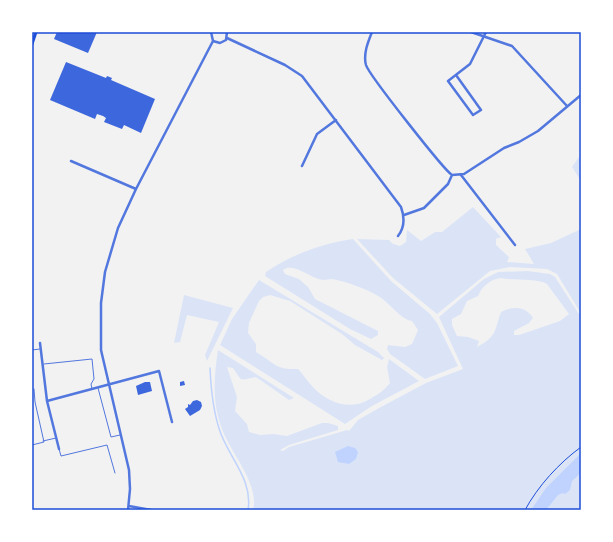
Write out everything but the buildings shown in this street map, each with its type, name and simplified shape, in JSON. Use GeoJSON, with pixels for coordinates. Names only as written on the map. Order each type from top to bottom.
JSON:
{"type":"FeatureCollection","features":[{"type":"Feature","properties":{"kind":"main road"},"geometry":{"type":"LineString","coordinates":[[32,44],[36,32]]}},
{"type":"Feature","properties":{"kind":"street"},"geometry":{"type":"LineString","coordinates":[[128,510],[129,470],[101,350],[102,292],[105,272],[118,228],[136,189],[213,41],[211,32]]}},
{"type":"Feature","properties":{"kind":"street"},"geometry":{"type":"LineString","coordinates":[[213,41],[220,44],[227,38],[227,32]]}},
{"type":"Feature","properties":{"kind":"street"},"geometry":{"type":"LineString","coordinates":[[372,32],[366,52],[367,67],[411,126],[452,175]]}},
{"type":"Feature","properties":{"kind":"street"},"geometry":{"type":"LineString","coordinates":[[471,32],[512,46],[567,106]]}},
{"type":"Feature","properties":{"kind":"street"},"geometry":{"type":"LineString","coordinates":[[456,75],[481,110],[473,115],[448,80],[470,64],[486,32]]}},
{"type":"Feature","properties":{"kind":"street"},"geometry":{"type":"LineString","coordinates":[[227,38],[285,65],[302,76],[401,207],[404,215],[404,223],[398,236]]}},
{"type":"Feature","properties":{"kind":"street"},"geometry":{"type":"LineString","coordinates":[[452,175],[461,175],[504,148],[538,132],[581,95]]}},
{"type":"Feature","properties":{"kind":"street"},"geometry":{"type":"LineString","coordinates":[[302,166],[317,134],[336,120]]}},
{"type":"Feature","properties":{"kind":"street"},"geometry":{"type":"LineString","coordinates":[[71,162],[136,189]]}},
{"type":"Feature","properties":{"kind":"street"},"geometry":{"type":"LineString","coordinates":[[404,215],[424,208],[448,184],[452,175]]}},
{"type":"Feature","properties":{"kind":"street"},"geometry":{"type":"LineString","coordinates":[[461,175],[514,245]]}},
{"type":"Feature","properties":{"kind":"street"},"geometry":{"type":"LineString","coordinates":[[40,343],[47,401],[59,449]]}},
{"type":"Feature","properties":{"kind":"street"},"geometry":{"type":"LineString","coordinates":[[47,401],[159,371],[172,422]]}},
{"type":"Feature","properties":{"kind":"street"},"geometry":{"type":"LineString","coordinates":[[129,506],[151,510]]}},
{"type":"Feature","properties":{"kind":"lane"},"geometry":{"type":"LineString","coordinates":[[32,350],[41,349]]}},
{"type":"Feature","properties":{"kind":"lane"},"geometry":{"type":"LineString","coordinates":[[42,364],[92,359],[94,379],[91,384],[92,389]]}},
{"type":"Feature","properties":{"kind":"lane"},"geometry":{"type":"LineString","coordinates":[[98,388],[112,437],[120,435]]}},
{"type":"Feature","properties":{"kind":"lane"},"geometry":{"type":"LineString","coordinates":[[34,389],[35,402],[43,441]]}},
{"type":"Feature","properties":{"kind":"lane"},"geometry":{"type":"LineString","coordinates":[[32,445],[56,437]]}},
{"type":"Feature","properties":{"kind":"lane"},"geometry":{"type":"LineString","coordinates":[[59,449],[61,456],[107,445],[115,473]]}},
{"type":"Feature","properties":{"kind":"path"},"geometry":{"type":"LineString","coordinates":[[525,510],[540,487],[570,455],[581,447]]}},
{"type":"Feature","properties":{"kind":"shaded area"},"geometry":{"type":"Polygon","coordinates":[[[581,154],[581,181],[572,167],[581,154]]]}},
{"type":"Feature","properties":{"kind":"shaded area"},"geometry":{"type":"Polygon","coordinates":[[[473,207],[501,237],[496,239],[496,245],[509,257],[507,262],[534,264],[525,249],[551,243],[581,229],[581,510],[253,510],[254,500],[248,478],[225,436],[218,417],[215,388],[218,350],[294,398],[289,400],[256,377],[242,379],[233,368],[227,367],[237,397],[235,411],[247,424],[249,432],[260,435],[274,434],[287,436],[322,423],[338,426],[338,430],[289,445],[280,450],[283,451],[289,447],[347,430],[349,431],[358,420],[379,408],[426,383],[463,369],[439,317],[484,279],[498,272],[528,271],[550,274],[555,277],[579,314],[580,312],[557,274],[547,269],[510,267],[490,271],[437,314],[393,278],[357,239],[389,240],[393,244],[400,246],[406,242],[407,230],[421,241],[435,232],[442,232],[473,207]],[[501,278],[490,281],[484,286],[478,296],[467,301],[461,314],[452,319],[452,325],[457,336],[468,337],[479,341],[477,347],[492,336],[496,329],[501,312],[514,308],[527,311],[533,318],[529,323],[514,331],[514,335],[519,335],[560,321],[569,314],[547,284],[537,281],[501,278]]]}},
{"type":"Feature","properties":{"kind":"shaded area"},"geometry":{"type":"Polygon","coordinates":[[[353,239],[391,281],[430,314],[437,323],[458,366],[425,379],[390,354],[387,349],[388,345],[405,347],[412,344],[418,330],[412,321],[404,318],[382,299],[367,290],[338,280],[318,279],[297,269],[287,268],[283,270],[285,274],[299,279],[308,287],[315,299],[378,331],[378,335],[371,339],[350,329],[265,276],[266,272],[297,255],[319,247],[353,239]]]}},
{"type":"Feature","properties":{"kind":"shaded area"},"geometry":{"type":"Polygon","coordinates":[[[259,280],[378,352],[384,358],[382,360],[355,345],[342,334],[290,301],[270,295],[263,297],[259,301],[249,323],[248,333],[256,344],[256,352],[280,367],[298,369],[312,386],[324,396],[338,403],[353,405],[361,403],[377,395],[390,383],[387,367],[389,359],[419,381],[372,406],[345,424],[220,345],[232,319],[259,280]]]}},
{"type":"Feature","properties":{"kind":"shaded area"},"geometry":{"type":"Polygon","coordinates":[[[184,295],[233,308],[207,361],[205,355],[219,322],[187,315],[180,342],[174,343],[184,295]]]}},
{"type":"Feature","properties":{"kind":"water"},"geometry":{"type":"Polygon","coordinates":[[[348,446],[355,448],[358,452],[356,459],[349,464],[338,462],[335,452],[348,446]]]}},
{"type":"Feature","properties":{"kind":"water"},"geometry":{"type":"Polygon","coordinates":[[[581,453],[581,473],[572,481],[570,490],[565,494],[563,493],[558,495],[546,510],[531,510],[546,488],[581,453]]]}},
{"type":"Feature","properties":{"kind":"waterway"},"geometry":{"type":"LineString","coordinates":[[210,368],[216,418],[225,444],[244,480],[249,499],[248,510]]}}]}
